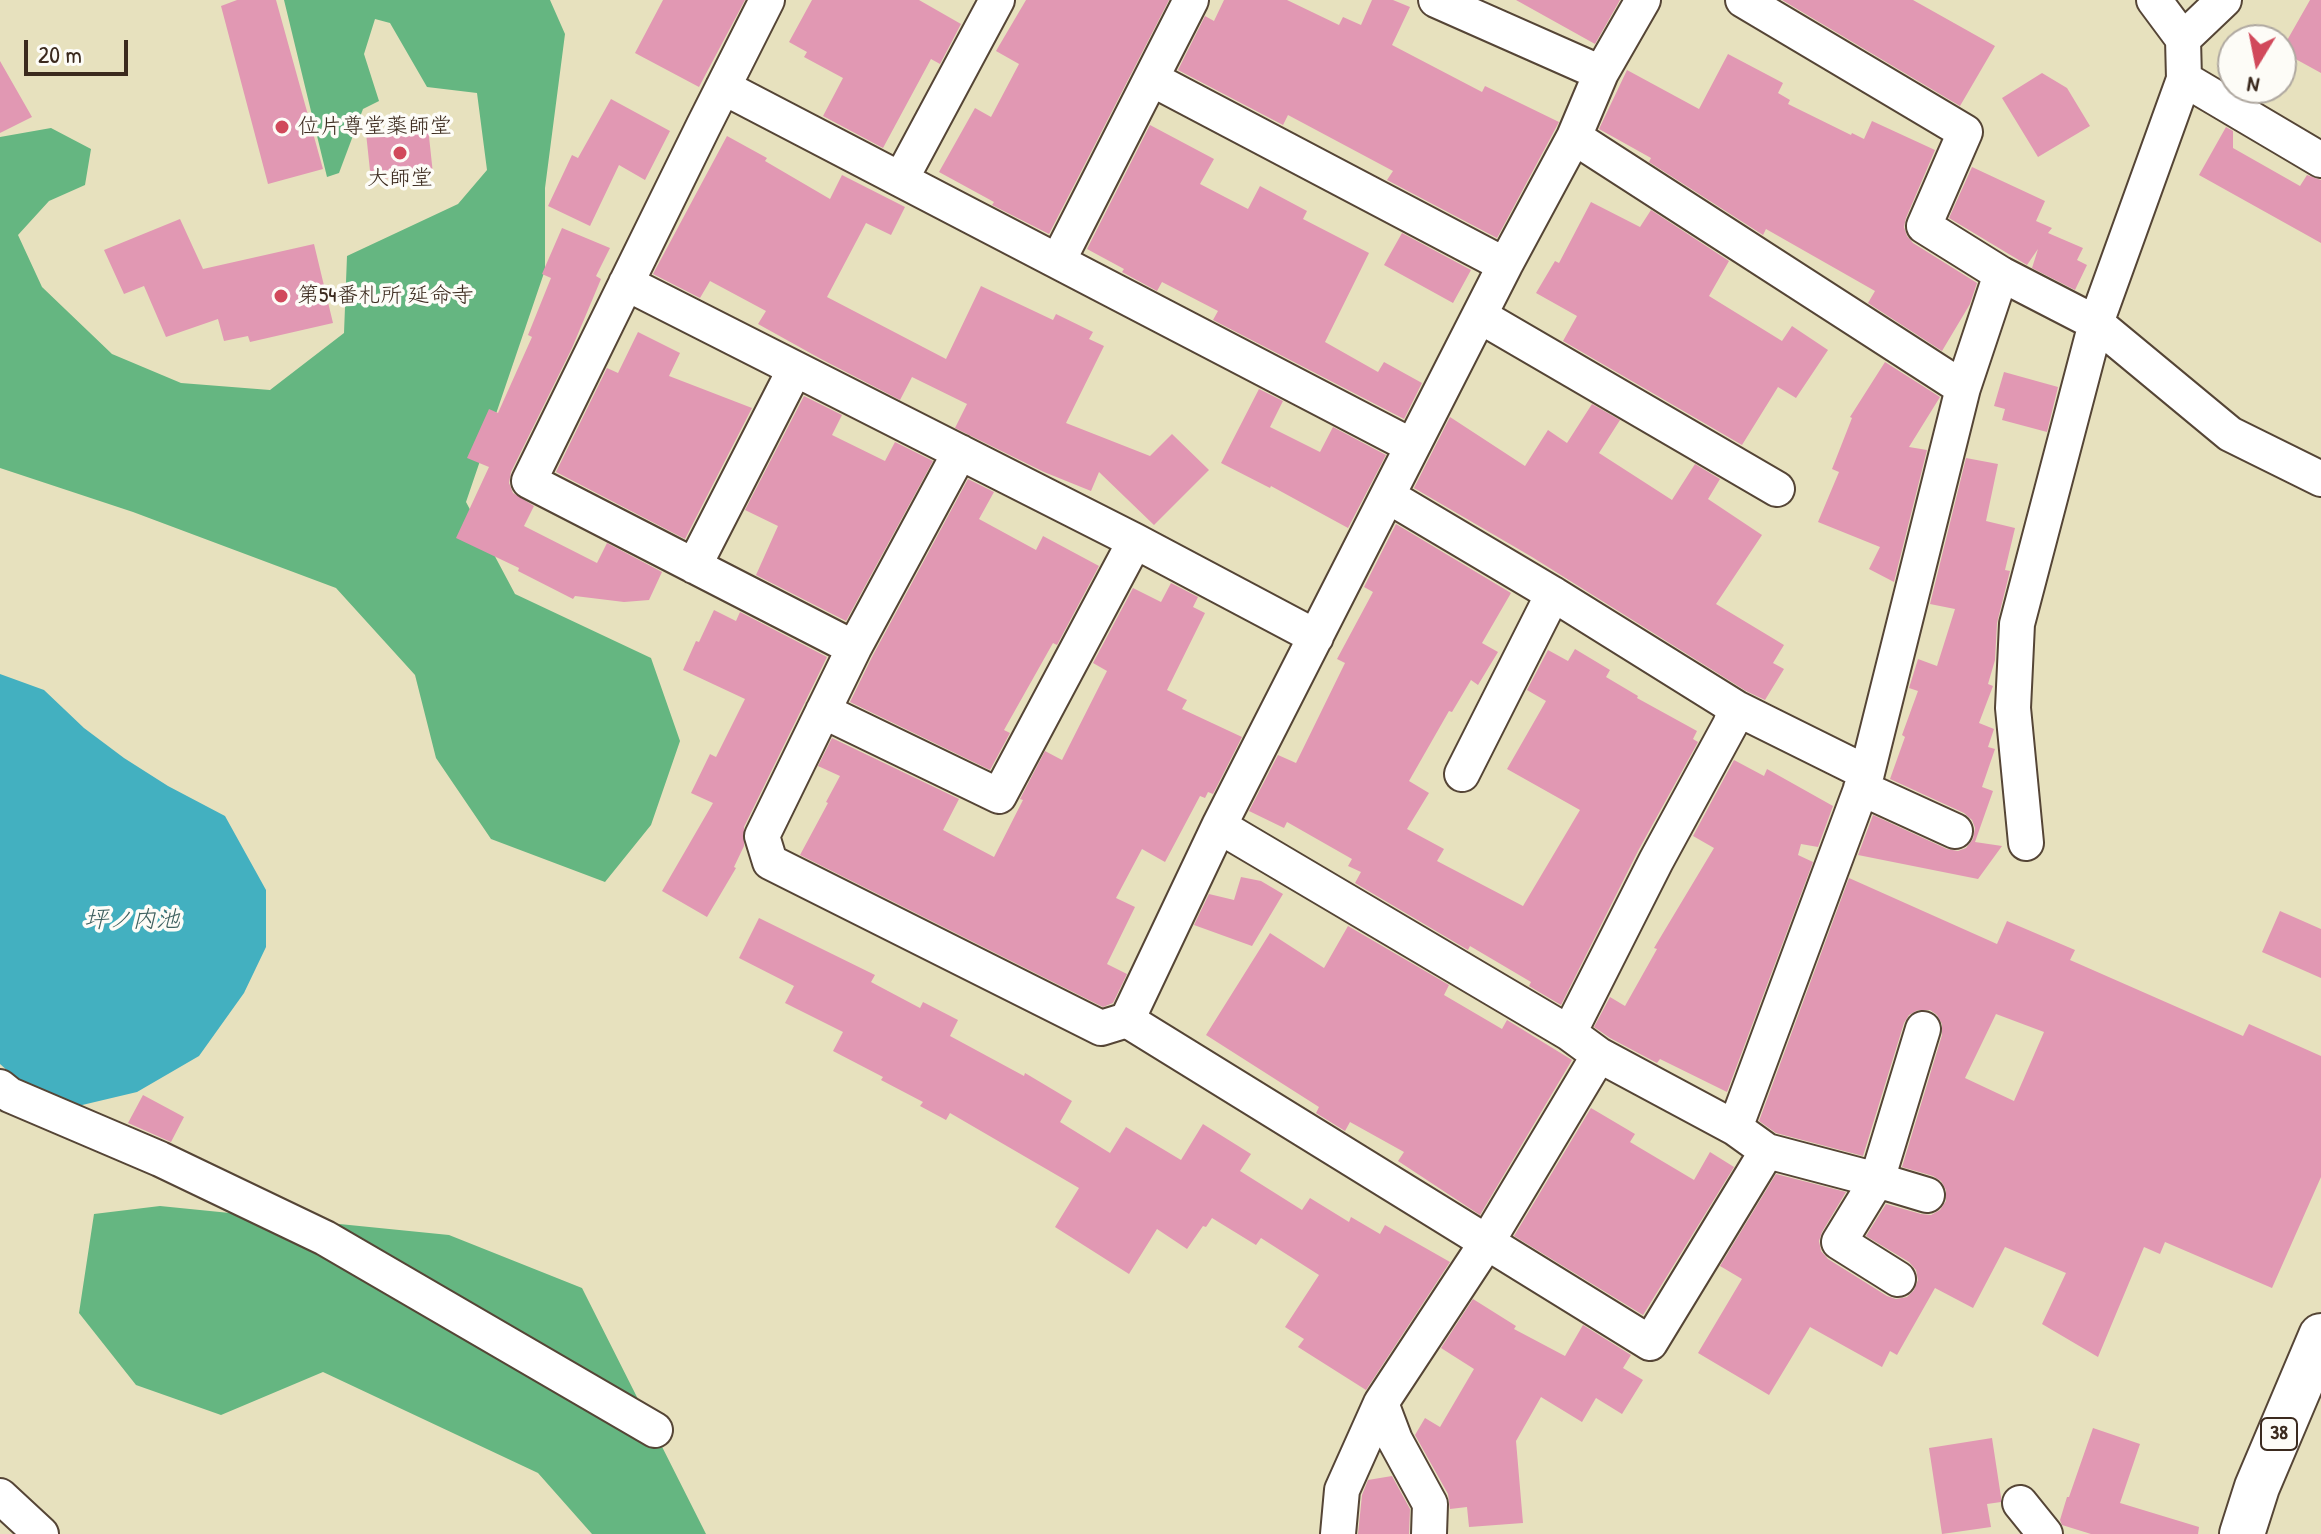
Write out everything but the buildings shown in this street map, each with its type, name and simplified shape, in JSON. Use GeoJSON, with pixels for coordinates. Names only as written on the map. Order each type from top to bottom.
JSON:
{"type":"FeatureCollection","features":[{"type":"Feature","properties":{"kind":"main road","name":"38"},"geometry":{"type":"LineString","coordinates":[[2242,1534],[2257,1487],[2321,1336]]}},
{"type":"Feature","properties":{"kind":"street"},"geometry":{"type":"LineString","coordinates":[[767,0],[529,481],[854,648]]}},
{"type":"Feature","properties":{"kind":"street"},"geometry":{"type":"LineString","coordinates":[[901,179],[997,0]]}},
{"type":"Feature","properties":{"kind":"street"},"geometry":{"type":"LineString","coordinates":[[1058,261],[1191,0]]}},
{"type":"Feature","properties":{"kind":"street"},"geometry":{"type":"LineString","coordinates":[[1436,0],[1601,73]]}},
{"type":"Feature","properties":{"kind":"street"},"geometry":{"type":"LineString","coordinates":[[960,452],[854,648],[762,836],[770,862],[1101,1028],[1127,1020],[1219,826],[1505,265],[1574,137],[1601,73],[1643,0]]}},
{"type":"Feature","properties":{"kind":"street"},"geometry":{"type":"LineString","coordinates":[[1743,0],[1965,132],[1924,226],[2001,274],[2096,323],[2230,434],[2321,479]]}},
{"type":"Feature","properties":{"kind":"street"},"geometry":{"type":"LineString","coordinates":[[2026,843],[2013,708],[2017,624],[2096,323],[2184,79],[2183,39],[2154,0]]}},
{"type":"Feature","properties":{"kind":"street"},"geometry":{"type":"LineString","coordinates":[[2183,39],[2224,0]]}},
{"type":"Feature","properties":{"kind":"street"},"geometry":{"type":"LineString","coordinates":[[1152,79],[1505,265]]}},
{"type":"Feature","properties":{"kind":"street"},"geometry":{"type":"LineString","coordinates":[[2184,79],[2321,160]]}},
{"type":"Feature","properties":{"kind":"street"},"geometry":{"type":"LineString","coordinates":[[723,87],[1412,446]]}},
{"type":"Feature","properties":{"kind":"street"},"geometry":{"type":"LineString","coordinates":[[1574,137],[1963,388]]}},
{"type":"Feature","properties":{"kind":"street"},"geometry":{"type":"LineString","coordinates":[[1735,1128],[1864,780],[1963,388],[2001,274]]}},
{"type":"Feature","properties":{"kind":"street"},"geometry":{"type":"LineString","coordinates":[[626,283],[1135,541],[1316,637]]}},
{"type":"Feature","properties":{"kind":"street"},"geometry":{"type":"LineString","coordinates":[[1480,316],[1777,489]]}},
{"type":"Feature","properties":{"kind":"street"},"geometry":{"type":"LineString","coordinates":[[694,566],[795,369]]}},
{"type":"Feature","properties":{"kind":"street"},"geometry":{"type":"LineString","coordinates":[[1388,496],[1736,708],[1955,831]]}},
{"type":"Feature","properties":{"kind":"street"},"geometry":{"type":"LineString","coordinates":[[823,711],[999,796],[1135,541]]}},
{"type":"Feature","properties":{"kind":"street"},"geometry":{"type":"LineString","coordinates":[[1462,774],[1553,594]]}},
{"type":"Feature","properties":{"kind":"street"},"geometry":{"type":"LineString","coordinates":[[1569,1033],[1656,861],[1730,725],[1736,708]]}},
{"type":"Feature","properties":{"kind":"street"},"geometry":{"type":"LineString","coordinates":[[1219,826],[1569,1033],[1599,1055],[1735,1128],[1767,1151],[1927,1195]]}},
{"type":"Feature","properties":{"kind":"street"},"geometry":{"type":"LineString","coordinates":[[1127,1020],[1650,1343],[1767,1151]]}},
{"type":"Feature","properties":{"kind":"street"},"geometry":{"type":"LineString","coordinates":[[1898,1279],[1839,1242],[1877,1180],[1923,1029]]}},
{"type":"Feature","properties":{"kind":"street"},"geometry":{"type":"LineString","coordinates":[[1338,1534],[1342,1490],[1381,1403],[1487,1242],[1599,1055]]}},
{"type":"Feature","properties":{"kind":"street"},"geometry":{"type":"LineString","coordinates":[[0,1087],[10,1095],[160,1159],[325,1238],[655,1430]]}},
{"type":"Feature","properties":{"kind":"street"},"geometry":{"type":"LineString","coordinates":[[1381,1403],[1395,1440],[1430,1504],[1429,1534]]}},
{"type":"Feature","properties":{"kind":"street"},"geometry":{"type":"LineString","coordinates":[[0,1496],[41,1534]]}},
{"type":"Feature","properties":{"kind":"street"},"geometry":{"type":"LineString","coordinates":[[2020,1503],[2045,1534]]}},
{"type":"Feature","properties":{"kind":"green space"},"geometry":{"type":"Polygon","coordinates":[[[284,0],[550,0],[565,34],[545,188],[545,270],[466,502],[515,594],[651,658],[680,741],[651,825],[605,882],[491,839],[436,758],[415,675],[336,588],[133,512],[0,468],[0,137],[51,128],[91,149],[85,185],[49,201],[18,235],[42,287],[112,354],[181,383],[270,390],[344,333],[347,256],[458,204],[487,170],[477,93],[427,87],[390,23],[375,19],[364,54],[379,101],[363,109],[339,173],[327,177],[284,0]]]}},
{"type":"Feature","properties":{"kind":"green space"},"geometry":{"type":"Polygon","coordinates":[[[160,1206],[449,1235],[582,1288],[706,1534],[592,1534],[538,1473],[323,1372],[221,1415],[136,1385],[79,1313],[94,1214],[160,1206]]]}},
{"type":"Feature","properties":{"kind":"water","name":"坪ノ内池"},"geometry":{"type":"Polygon","coordinates":[[[0,674],[44,690],[84,728],[124,758],[225,816],[266,890],[266,947],[244,993],[199,1056],[137,1092],[78,1106],[17,1079],[0,1064],[0,674]]]}},
{"type":"Feature","properties":{"kind":"place","name":"位片尊堂薬師堂"},"geometry":{"type":"Point","coordinates":[282,127]}},
{"type":"Feature","properties":{"kind":"place","name":"大師堂"},"geometry":{"type":"Point","coordinates":[400,153]}},
{"type":"Feature","properties":{"kind":"place","name":"第54番札所 延命寺"},"geometry":{"type":"Point","coordinates":[281,296]}}]}
